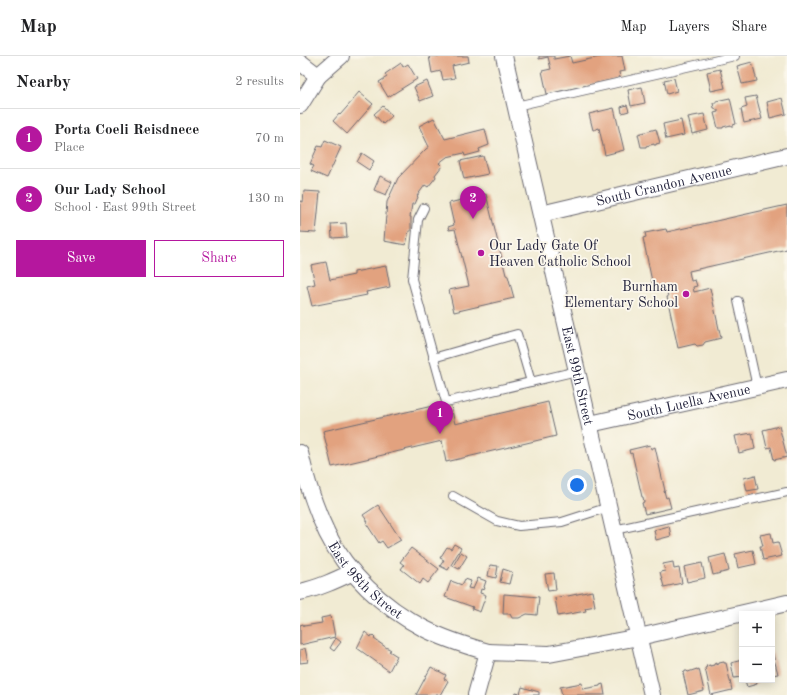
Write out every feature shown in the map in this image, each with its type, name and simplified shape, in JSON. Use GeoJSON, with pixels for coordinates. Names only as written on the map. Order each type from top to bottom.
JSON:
{"type":"FeatureCollection","features":[{"type":"Feature","properties":{"kind":"street"},"geometry":{"type":"LineString","coordinates":[[300,105],[318,76],[341,56]]}},
{"type":"Feature","properties":{"kind":"street","name":"East 99th Street"},"geometry":{"type":"LineString","coordinates":[[504,56],[652,695]]}},
{"type":"Feature","properties":{"kind":"street"},"geometry":{"type":"LineString","coordinates":[[300,62],[318,76]]}},
{"type":"Feature","properties":{"kind":"street","name":"South Crandon Avenue"},"geometry":{"type":"LineString","coordinates":[[541,214],[787,156]]}},
{"type":"Feature","properties":{"kind":"street","name":"South Luella Avenue"},"geometry":{"type":"LineString","coordinates":[[590,424],[787,380]]}},
{"type":"Feature","properties":{"kind":"street","name":"East 98th Street"},"geometry":{"type":"LineString","coordinates":[[300,453],[312,495],[327,534],[353,572],[370,590],[400,615],[424,629],[463,645],[488,652],[550,654],[639,637],[787,603]]}},
{"type":"Feature","properties":{"kind":"street"},"geometry":{"type":"LineString","coordinates":[[300,592],[310,590],[353,572]]}},
{"type":"Feature","properties":{"kind":"street"},"geometry":{"type":"LineString","coordinates":[[476,695],[488,652]]}},
{"type":"Feature","properties":{"kind":"lane"},"geometry":{"type":"LineString","coordinates":[[516,106],[735,56]]}},
{"type":"Feature","properties":{"kind":"lane"},"geometry":{"type":"LineString","coordinates":[[424,208],[418,220],[412,279],[446,402],[577,371]]}},
{"type":"Feature","properties":{"kind":"lane"},"geometry":{"type":"LineString","coordinates":[[738,301],[757,387]]}},
{"type":"Feature","properties":{"kind":"lane"},"geometry":{"type":"LineString","coordinates":[[433,358],[518,334],[531,382]]}},
{"type":"Feature","properties":{"kind":"lane"},"geometry":{"type":"LineString","coordinates":[[614,530],[787,492]]}},
{"type":"Feature","properties":{"kind":"lane"},"geometry":{"type":"LineString","coordinates":[[453,496],[497,521],[519,526],[562,522],[609,507]]}},
{"type":"Feature","properties":{"kind":"building"},"geometry":{"type":"Polygon","coordinates":[[[429,56],[468,56],[469,62],[452,66],[455,78],[443,80],[441,71],[432,73],[429,56]]]}},
{"type":"Feature","properties":{"kind":"building"},"geometry":{"type":"Polygon","coordinates":[[[539,56],[554,56],[554,59],[570,56],[572,63],[604,56],[622,56],[625,71],[619,72],[620,78],[547,94],[542,71],[551,69],[548,57],[539,59],[539,56]]]}},
{"type":"Feature","properties":{"kind":"building"},"geometry":{"type":"Polygon","coordinates":[[[752,62],[757,81],[742,84],[737,66],[752,62]]]}},
{"type":"Feature","properties":{"kind":"building"},"geometry":{"type":"Polygon","coordinates":[[[401,63],[403,67],[408,64],[417,79],[388,97],[379,82],[387,77],[385,74],[401,63]]]}},
{"type":"Feature","properties":{"kind":"building"},"geometry":{"type":"Polygon","coordinates":[[[720,69],[725,88],[711,91],[707,72],[720,69]]]}},
{"type":"Feature","properties":{"kind":"building"},"geometry":{"type":"Polygon","coordinates":[[[674,78],[677,91],[667,94],[664,80],[674,78]]]}},
{"type":"Feature","properties":{"kind":"building"},"geometry":{"type":"Polygon","coordinates":[[[427,81],[433,96],[420,101],[414,87],[427,81]]]}},
{"type":"Feature","properties":{"kind":"building"},"geometry":{"type":"Polygon","coordinates":[[[642,87],[645,103],[631,106],[628,90],[642,87]]]}},
{"type":"Feature","properties":{"kind":"building"},"geometry":{"type":"Polygon","coordinates":[[[359,92],[373,104],[347,134],[333,121],[339,114],[340,115],[359,92]]]}},
{"type":"Feature","properties":{"kind":"building"},"geometry":{"type":"Polygon","coordinates":[[[756,96],[762,119],[744,123],[741,109],[747,107],[745,98],[756,96]]]}},
{"type":"Feature","properties":{"kind":"building"},"geometry":{"type":"Polygon","coordinates":[[[730,98],[736,124],[733,126],[731,125],[718,128],[714,113],[718,112],[718,110],[714,108],[713,103],[730,98]]]}},
{"type":"Feature","properties":{"kind":"building"},"geometry":{"type":"Polygon","coordinates":[[[782,98],[786,114],[770,118],[767,102],[782,98]]]}},
{"type":"Feature","properties":{"kind":"building"},"geometry":{"type":"Polygon","coordinates":[[[627,105],[629,111],[622,113],[621,107],[627,105]]]}},
{"type":"Feature","properties":{"kind":"building"},"geometry":{"type":"Polygon","coordinates":[[[383,106],[392,116],[383,124],[374,114],[383,106]]]}},
{"type":"Feature","properties":{"kind":"building"},"geometry":{"type":"Polygon","coordinates":[[[614,108],[624,150],[605,155],[599,128],[593,130],[589,114],[614,108]]]}},
{"type":"Feature","properties":{"kind":"building"},"geometry":{"type":"Polygon","coordinates":[[[704,114],[708,130],[692,134],[688,117],[704,114]]]}},
{"type":"Feature","properties":{"kind":"building"},"geometry":{"type":"Polygon","coordinates":[[[434,118],[445,139],[485,129],[489,145],[479,149],[480,152],[465,156],[464,153],[447,157],[439,163],[442,166],[435,175],[436,177],[428,187],[425,185],[417,196],[418,197],[415,204],[412,204],[410,217],[411,231],[409,231],[406,245],[384,241],[387,202],[398,178],[429,147],[419,126],[434,118]]]}},
{"type":"Feature","properties":{"kind":"building"},"geometry":{"type":"Polygon","coordinates":[[[681,120],[684,135],[666,139],[663,124],[681,120]]]}},
{"type":"Feature","properties":{"kind":"building"},"geometry":{"type":"Polygon","coordinates":[[[656,129],[660,143],[641,147],[638,134],[656,129]]]}},
{"type":"Feature","properties":{"kind":"building"},"geometry":{"type":"Polygon","coordinates":[[[325,140],[341,147],[327,178],[311,171],[314,166],[310,164],[318,146],[322,147],[325,140]]]}},
{"type":"Feature","properties":{"kind":"building"},"geometry":{"type":"Polygon","coordinates":[[[362,153],[374,161],[369,170],[357,162],[362,153]]]}},
{"type":"Feature","properties":{"kind":"building"},"geometry":{"type":"Polygon","coordinates":[[[483,156],[488,174],[464,179],[460,161],[483,156]]]}},
{"type":"Feature","properties":{"kind":"building"},"geometry":{"type":"Polygon","coordinates":[[[380,176],[392,182],[386,195],[374,190],[380,176]]]}},
{"type":"Feature","properties":{"kind":"building"},"geometry":{"type":"Polygon","coordinates":[[[304,191],[320,192],[316,233],[300,232],[300,201],[303,202],[304,191]]]}},
{"type":"Feature","properties":{"kind":"building","name":"Our Lady Gate Of Heaven Catholic School"},"geometry":{"type":"Polygon","coordinates":[[[486,194],[506,275],[508,276],[514,298],[454,312],[449,290],[469,286],[455,229],[449,230],[448,227],[454,225],[449,203],[486,194]]]}},
{"type":"Feature","properties":{"kind":"building"},"geometry":{"type":"Polygon","coordinates":[[[787,205],[787,249],[689,271],[691,281],[695,280],[697,286],[693,287],[694,292],[710,288],[721,338],[705,342],[703,345],[697,346],[695,344],[678,348],[666,288],[654,291],[643,238],[646,237],[645,233],[666,229],[667,232],[787,205]]]}},
{"type":"Feature","properties":{"kind":"building"},"geometry":{"type":"Polygon","coordinates":[[[346,223],[347,237],[332,238],[331,224],[346,223]]]}},
{"type":"Feature","properties":{"kind":"building"},"geometry":{"type":"Polygon","coordinates":[[[326,262],[330,280],[354,275],[354,272],[386,266],[390,287],[366,292],[367,295],[312,306],[307,286],[315,284],[311,265],[326,262]]]}},
{"type":"Feature","properties":{"kind":"building"},"geometry":{"type":"Polygon","coordinates":[[[450,402],[455,424],[548,402],[556,436],[446,462],[442,441],[332,467],[323,431],[450,402]]]}},
{"type":"Feature","properties":{"kind":"building"},"geometry":{"type":"Polygon","coordinates":[[[779,426],[787,457],[774,460],[771,447],[767,448],[763,430],[779,426]]]}},
{"type":"Feature","properties":{"kind":"building"},"geometry":{"type":"Polygon","coordinates":[[[752,433],[755,449],[739,453],[735,436],[752,433]]]}},
{"type":"Feature","properties":{"kind":"building"},"geometry":{"type":"Polygon","coordinates":[[[650,445],[651,449],[655,447],[664,491],[666,498],[668,497],[671,508],[645,514],[642,503],[644,502],[643,497],[632,453],[630,454],[629,450],[650,445]]]}},
{"type":"Feature","properties":{"kind":"building"},"geometry":{"type":"Polygon","coordinates":[[[755,475],[758,489],[747,491],[744,478],[755,475]]]}},
{"type":"Feature","properties":{"kind":"building"},"geometry":{"type":"Polygon","coordinates":[[[378,505],[401,540],[387,548],[382,541],[379,543],[366,523],[368,522],[363,515],[378,505]]]}},
{"type":"Feature","properties":{"kind":"building"},"geometry":{"type":"Polygon","coordinates":[[[669,526],[671,536],[656,540],[654,530],[669,526]]]}},
{"type":"Feature","properties":{"kind":"building"},"geometry":{"type":"Polygon","coordinates":[[[771,533],[773,543],[778,542],[782,556],[763,560],[760,546],[763,546],[760,535],[771,533]]]}},
{"type":"Feature","properties":{"kind":"building"},"geometry":{"type":"Polygon","coordinates":[[[454,544],[461,548],[448,570],[440,566],[444,560],[440,558],[447,547],[451,549],[454,544]]]}},
{"type":"Feature","properties":{"kind":"building"},"geometry":{"type":"Polygon","coordinates":[[[411,548],[439,569],[428,583],[423,579],[420,584],[401,569],[404,565],[400,562],[411,548]]]}},
{"type":"Feature","properties":{"kind":"building"},"geometry":{"type":"Polygon","coordinates":[[[753,550],[756,564],[738,568],[735,554],[753,550]]]}},
{"type":"Feature","properties":{"kind":"building"},"geometry":{"type":"Polygon","coordinates":[[[461,552],[467,556],[459,569],[453,566],[461,552]]]}},
{"type":"Feature","properties":{"kind":"building"},"geometry":{"type":"Polygon","coordinates":[[[725,554],[729,571],[713,575],[709,558],[725,554]]]}},
{"type":"Feature","properties":{"kind":"building"},"geometry":{"type":"Polygon","coordinates":[[[673,562],[674,569],[679,568],[682,583],[664,587],[660,572],[665,571],[663,564],[673,562]]]}},
{"type":"Feature","properties":{"kind":"building"},"geometry":{"type":"Polygon","coordinates":[[[702,563],[705,578],[687,582],[684,567],[702,563]]]}},
{"type":"Feature","properties":{"kind":"building"},"geometry":{"type":"Polygon","coordinates":[[[490,565],[498,566],[496,578],[488,576],[490,565]]]}},
{"type":"Feature","properties":{"kind":"building"},"geometry":{"type":"Polygon","coordinates":[[[503,569],[512,572],[509,584],[500,582],[503,569]]]}},
{"type":"Feature","properties":{"kind":"building"},"geometry":{"type":"Polygon","coordinates":[[[554,573],[556,590],[548,591],[545,574],[554,573]]]}},
{"type":"Feature","properties":{"kind":"building"},"geometry":{"type":"Polygon","coordinates":[[[478,578],[486,581],[484,590],[481,589],[480,593],[486,595],[480,612],[472,609],[473,607],[445,597],[451,581],[462,585],[465,579],[471,581],[468,588],[473,589],[478,578]]]}},
{"type":"Feature","properties":{"kind":"building"},"geometry":{"type":"Polygon","coordinates":[[[592,591],[595,606],[585,608],[586,611],[558,616],[555,598],[592,591]]]}},
{"type":"Feature","properties":{"kind":"building"},"geometry":{"type":"Polygon","coordinates":[[[504,594],[539,597],[537,615],[527,614],[519,618],[512,618],[510,614],[503,614],[504,594]]]}},
{"type":"Feature","properties":{"kind":"building"},"geometry":{"type":"Polygon","coordinates":[[[331,616],[335,637],[300,645],[300,625],[303,624],[304,626],[322,623],[321,618],[331,616]]]}},
{"type":"Feature","properties":{"kind":"building"},"geometry":{"type":"Polygon","coordinates":[[[365,632],[371,637],[372,635],[375,638],[374,639],[391,650],[389,651],[397,656],[389,671],[357,648],[365,632]]]}},
{"type":"Feature","properties":{"kind":"building"},"geometry":{"type":"Polygon","coordinates":[[[336,638],[341,642],[334,651],[330,648],[336,638]]]}},
{"type":"Feature","properties":{"kind":"building"},"geometry":{"type":"Polygon","coordinates":[[[305,648],[308,662],[300,663],[300,650],[305,648]]]}},
{"type":"Feature","properties":{"kind":"building"},"geometry":{"type":"Polygon","coordinates":[[[739,661],[739,677],[734,678],[731,663],[739,661]]]}},
{"type":"Feature","properties":{"kind":"building"},"geometry":{"type":"Polygon","coordinates":[[[724,662],[726,663],[732,690],[711,695],[705,668],[707,667],[706,666],[724,662]]]}},
{"type":"Feature","properties":{"kind":"building"},"geometry":{"type":"Polygon","coordinates":[[[775,662],[778,674],[775,674],[775,662]]]}},
{"type":"Feature","properties":{"kind":"building"},"geometry":{"type":"Polygon","coordinates":[[[431,667],[446,675],[444,679],[448,681],[440,695],[416,695],[431,667]]]}},
{"type":"Feature","properties":{"kind":"building"},"geometry":{"type":"Polygon","coordinates":[[[699,669],[704,691],[688,695],[683,673],[685,671],[688,672],[699,669]]]}},
{"type":"Feature","properties":{"kind":"building"},"geometry":{"type":"Polygon","coordinates":[[[582,683],[583,689],[600,686],[603,684],[605,695],[562,695],[560,687],[582,683]]]}},
{"type":"Feature","properties":{"kind":"building"},"geometry":{"type":"Polygon","coordinates":[[[746,683],[757,683],[757,684],[747,687],[746,683]]]}},
{"type":"Feature","properties":{"kind":"building"},"geometry":{"type":"Polygon","coordinates":[[[522,687],[539,692],[539,695],[515,695],[516,693],[520,694],[522,687]]]}},
{"type":"Feature","properties":{"kind":"place","name":"Our Lady School"},"geometry":{"type":"Point","coordinates":[473,219]}},
{"type":"Feature","properties":{"kind":"place","name":"Our Lady Gate Of Heaven Catholic School"},"geometry":{"type":"Point","coordinates":[481,253]}},
{"type":"Feature","properties":{"kind":"place","name":"Burnham Elementary School"},"geometry":{"type":"Point","coordinates":[686,294]}},
{"type":"Feature","properties":{"kind":"place","name":"Porta Coeli Reisdnece"},"geometry":{"type":"Point","coordinates":[440,434]}}]}
